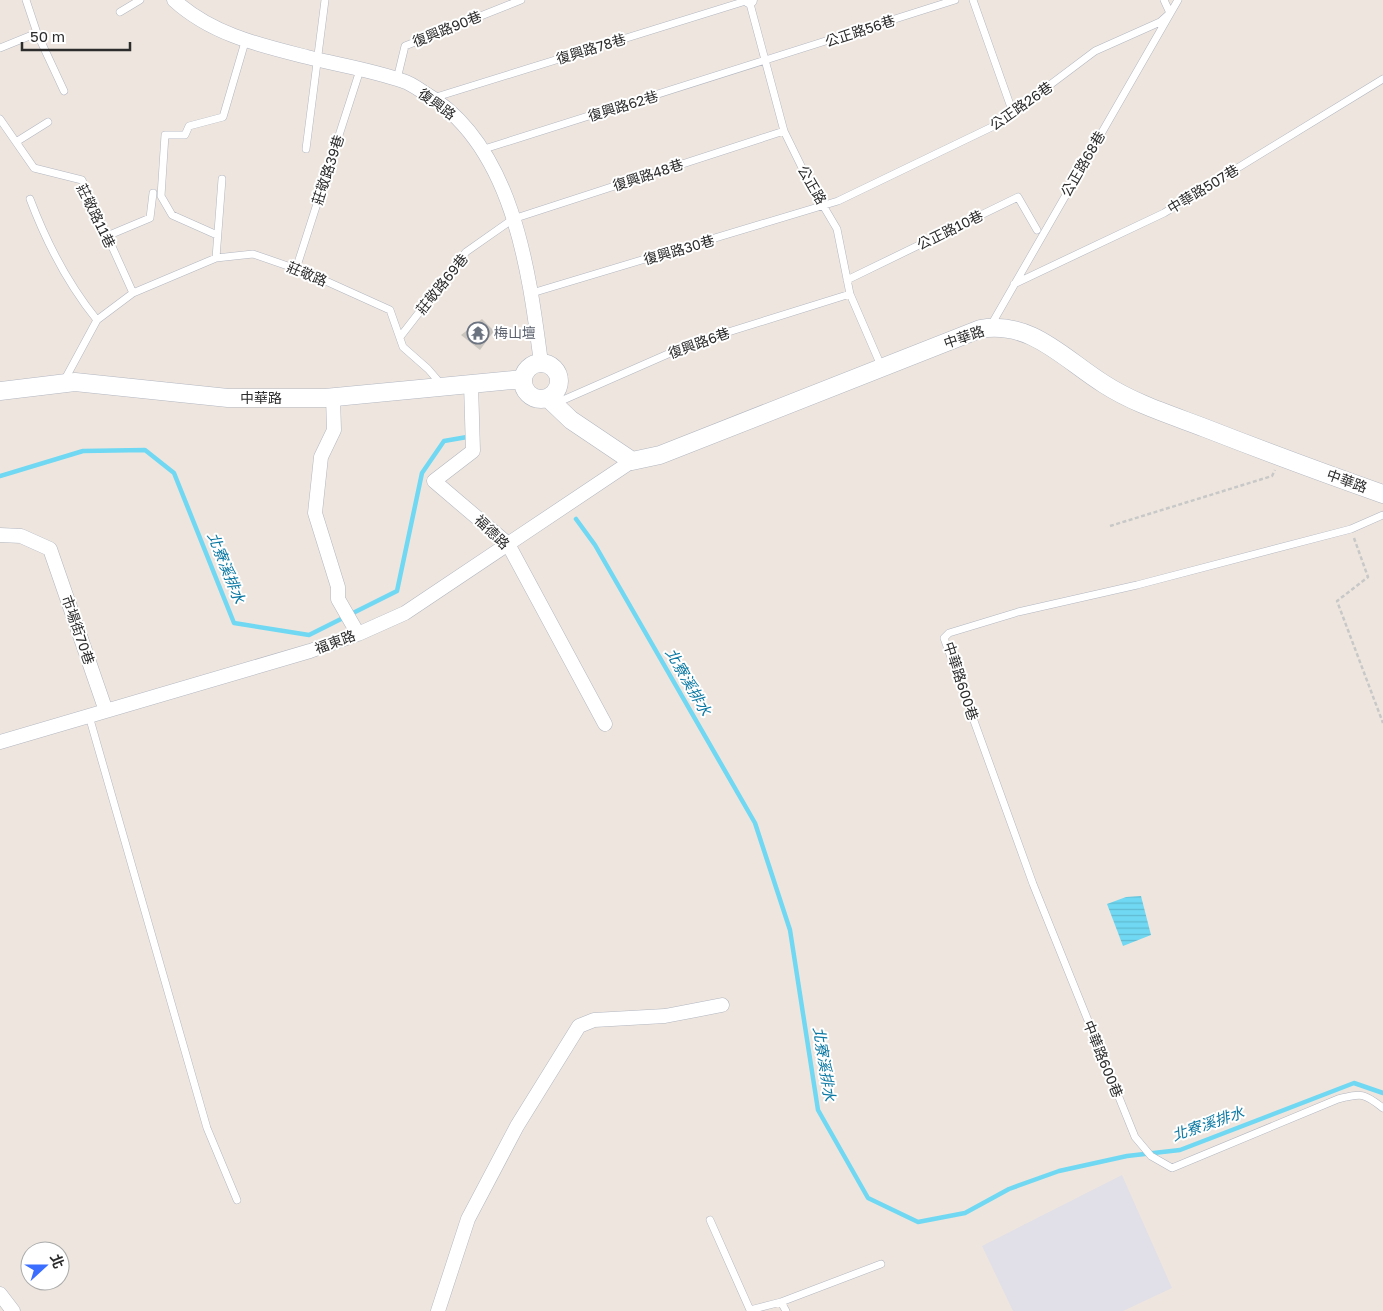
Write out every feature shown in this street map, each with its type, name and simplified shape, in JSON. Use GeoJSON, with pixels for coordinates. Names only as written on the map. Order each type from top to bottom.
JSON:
{"type":"FeatureCollection","features":[{"type":"Feature","properties":{"kind":"street","name":"復興路"},"geometry":{"type":"LineString","coordinates":[[174,0],[191,16],[245,42],[397,79],[433,98],[458,117],[502,185],[523,250],[532,293],[541,363]]}},
{"type":"Feature","properties":{"kind":"street","name":"中華路"},"geometry":{"type":"LineString","coordinates":[[632,461],[660,455],[989,327],[1020,330],[1057,348],[1103,383],[1134,401],[1281,458],[1383,494]]}},
{"type":"Feature","properties":{"kind":"street"},"geometry":{"type":"LineString","coordinates":[[551,401],[560,380],[554,368],[541,363],[529,367],[523,378],[525,390],[533,397],[551,401],[571,420],[632,461]]}},
{"type":"Feature","properties":{"kind":"street","name":"中華路"},"geometry":{"type":"LineString","coordinates":[[0,391],[75,382],[228,398],[333,397],[523,378]]}},
{"type":"Feature","properties":{"kind":"street","name":"福德路"},"geometry":{"type":"LineString","coordinates":[[471,384],[473,451],[434,481],[508,544],[605,724]]}},
{"type":"Feature","properties":{"kind":"street"},"geometry":{"type":"LineString","coordinates":[[333,397],[334,430],[321,457],[315,513],[338,587],[338,598],[351,622]]}},
{"type":"Feature","properties":{"kind":"street","name":"福東路"},"geometry":{"type":"LineString","coordinates":[[0,742],[310,651],[351,622],[405,613],[632,461]]}},
{"type":"Feature","properties":{"kind":"street","name":"市場街70巷"},"geometry":{"type":"LineString","coordinates":[[0,535],[21,536],[50,549],[106,711]]}},
{"type":"Feature","properties":{"kind":"street"},"geometry":{"type":"LineString","coordinates":[[438,1311],[468,1219],[517,1126],[579,1026],[594,1020],[666,1016],[722,1005]]}},
{"type":"Feature","properties":{"kind":"street"},"geometry":{"type":"LineString","coordinates":[[0,1294],[13,1311]]}},
{"type":"Feature","properties":{"kind":"lane"},"geometry":{"type":"LineString","coordinates":[[26,0],[37,33],[64,91]]}},
{"type":"Feature","properties":{"kind":"lane"},"geometry":{"type":"LineString","coordinates":[[120,12],[140,0]]}},
{"type":"Feature","properties":{"kind":"lane"},"geometry":{"type":"LineString","coordinates":[[306,149],[319,60],[325,0]]}},
{"type":"Feature","properties":{"kind":"lane","name":"復興路90巷"},"geometry":{"type":"LineString","coordinates":[[397,79],[405,46],[521,0]]}},
{"type":"Feature","properties":{"kind":"lane","name":"公正路"},"geometry":{"type":"LineString","coordinates":[[749,0],[784,131],[808,180],[837,229],[850,294],[882,368]]}},
{"type":"Feature","properties":{"kind":"lane","name":"復興路78巷"},"geometry":{"type":"LineString","coordinates":[[433,98],[749,0]]}},
{"type":"Feature","properties":{"kind":"lane","name":"公正路56巷"},"geometry":{"type":"LineString","coordinates":[[764,61],[956,0]]}},
{"type":"Feature","properties":{"kind":"lane"},"geometry":{"type":"LineString","coordinates":[[973,0],[1013,113]]}},
{"type":"Feature","properties":{"kind":"lane"},"geometry":{"type":"LineString","coordinates":[[1164,0],[1170,13]]}},
{"type":"Feature","properties":{"kind":"lane","name":"公正路68巷"},"geometry":{"type":"LineString","coordinates":[[989,327],[1178,0]]}},
{"type":"Feature","properties":{"kind":"lane","name":"公正路26巷"},"geometry":{"type":"LineString","coordinates":[[825,207],[998,124],[1095,51],[1160,22],[1170,13]]}},
{"type":"Feature","properties":{"kind":"lane"},"geometry":{"type":"LineString","coordinates":[[0,48],[37,33]]}},
{"type":"Feature","properties":{"kind":"lane"},"geometry":{"type":"LineString","coordinates":[[218,235],[172,215],[161,196],[166,135],[185,135],[189,126],[223,117],[245,42]]}},
{"type":"Feature","properties":{"kind":"lane","name":"復興路62巷"},"geometry":{"type":"LineString","coordinates":[[481,150],[764,61]]}},
{"type":"Feature","properties":{"kind":"lane","name":"莊敬路39巷"},"geometry":{"type":"LineString","coordinates":[[296,269],[360,70]]}},
{"type":"Feature","properties":{"kind":"lane","name":"中華路507巷"},"geometry":{"type":"LineString","coordinates":[[1014,284],[1164,213],[1383,79]]}},
{"type":"Feature","properties":{"kind":"lane","name":"莊敬路11巷"},"geometry":{"type":"LineString","coordinates":[[0,119],[34,168],[82,180],[133,293]]}},
{"type":"Feature","properties":{"kind":"lane"},"geometry":{"type":"LineString","coordinates":[[16,142],[48,122]]}},
{"type":"Feature","properties":{"kind":"lane","name":"復興路48巷"},"geometry":{"type":"LineString","coordinates":[[513,219],[784,131]]}},
{"type":"Feature","properties":{"kind":"lane"},"geometry":{"type":"LineString","coordinates":[[216,258],[222,179]]}},
{"type":"Feature","properties":{"kind":"lane"},"geometry":{"type":"LineString","coordinates":[[107,236],[150,218],[153,193]]}},
{"type":"Feature","properties":{"kind":"lane","name":"公正路10巷"},"geometry":{"type":"LineString","coordinates":[[847,280],[1018,197],[1037,230]]}},
{"type":"Feature","properties":{"kind":"lane"},"geometry":{"type":"LineString","coordinates":[[30,199],[46,242],[70,285],[97,320],[63,383]]}},
{"type":"Feature","properties":{"kind":"lane","name":"復興路30巷"},"geometry":{"type":"LineString","coordinates":[[532,293],[825,207]]}},
{"type":"Feature","properties":{"kind":"lane","name":"莊敬路69巷"},"geometry":{"type":"LineString","coordinates":[[400,337],[466,252],[513,219]]}},
{"type":"Feature","properties":{"kind":"lane","name":"莊敬路"},"geometry":{"type":"LineString","coordinates":[[97,320],[133,293],[216,258],[253,254],[296,269],[390,310],[403,347],[428,369],[442,387]]}},
{"type":"Feature","properties":{"kind":"lane","name":"復興路6巷"},"geometry":{"type":"LineString","coordinates":[[551,401],[693,343],[850,294]]}},
{"type":"Feature","properties":{"kind":"lane","name":"中華路600巷"},"geometry":{"type":"LineString","coordinates":[[1383,515],[1351,529],[1137,585],[1018,612],[949,633],[944,638],[1033,884],[1134,1137],[1151,1156],[1172,1168],[1352,1096],[1366,1095],[1383,1108]]}},
{"type":"Feature","properties":{"kind":"lane"},"geometry":{"type":"LineString","coordinates":[[89,716],[207,1128],[237,1200]]}},
{"type":"Feature","properties":{"kind":"lane"},"geometry":{"type":"LineString","coordinates":[[710,1220],[750,1310],[781,1302],[881,1264]]}},
{"type":"Feature","properties":{"kind":"lane"},"geometry":{"type":"LineString","coordinates":[[781,1302],[786,1311]]}},
{"type":"Feature","properties":{"kind":"path"},"geometry":{"type":"LineString","coordinates":[[1110,526],[1272,476],[1281,458]]}},
{"type":"Feature","properties":{"kind":"path"},"geometry":{"type":"LineString","coordinates":[[1351,529],[1368,578],[1337,601],[1383,723]]}},
{"type":"Feature","properties":{"kind":"shaded area"},"geometry":{"type":"Polygon","coordinates":[[[1122,1175],[1172,1288],[1123,1311],[1013,1311],[982,1246],[1122,1175]]]}},
{"type":"Feature","properties":{"kind":"water"},"geometry":{"type":"Polygon","coordinates":[[[1141,896],[1151,935],[1123,946],[1107,904],[1126,897],[1141,896]]]}},
{"type":"Feature","properties":{"kind":"building","name":"梅山壇"},"geometry":{"type":"Polygon","coordinates":[[[482,319],[494,331],[480,350],[461,335],[482,319]]]}},
{"type":"Feature","properties":{"kind":"waterway","name":"北寮溪排水"},"geometry":{"type":"LineString","coordinates":[[0,476],[83,451],[145,450],[174,473],[234,623],[309,635],[397,591],[422,473],[444,441],[467,437]]}},
{"type":"Feature","properties":{"kind":"waterway","name":"北寮溪排水"},"geometry":{"type":"LineString","coordinates":[[576,519],[595,545],[755,823],[790,930],[818,1110],[868,1198],[918,1222],[965,1213],[1009,1189],[1059,1171],[1127,1156],[1180,1150],[1354,1083],[1383,1093]]}},
{"type":"Feature","properties":{"kind":"place","name":"梅山壇"},"geometry":{"type":"Point","coordinates":[478,333]}}]}
